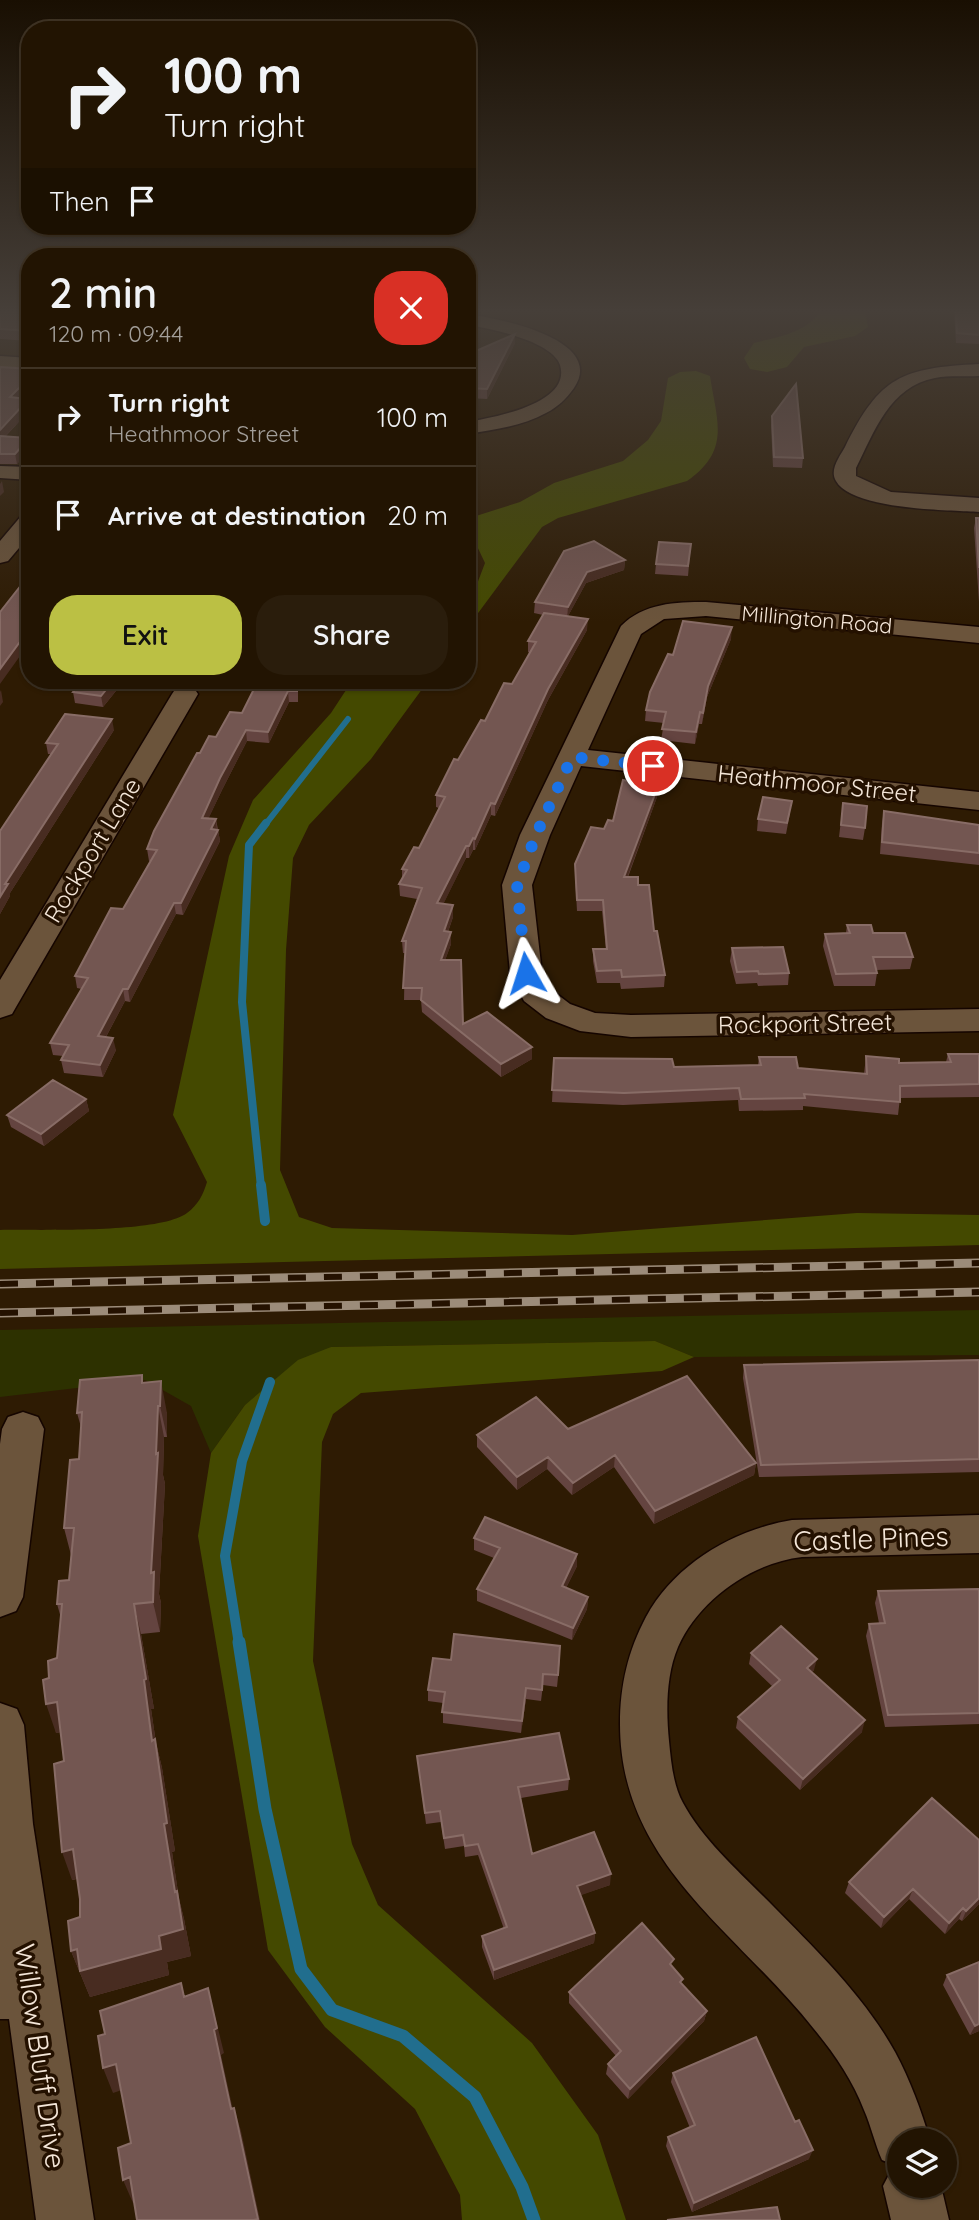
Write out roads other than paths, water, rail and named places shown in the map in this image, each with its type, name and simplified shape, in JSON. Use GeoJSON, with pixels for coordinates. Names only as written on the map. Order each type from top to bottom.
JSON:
{"type":"FeatureCollection","features":[{"type":"Feature","properties":{"kind":"street"},"geometry":{"type":"LineString","coordinates":[[476,427],[499,423],[523,415]]}},
{"type":"Feature","properties":{"kind":"street"},"geometry":{"type":"LineString","coordinates":[[873,415],[845,468],[845,479],[859,490],[880,496],[979,505]]}},
{"type":"Feature","properties":{"kind":"street"},"geometry":{"type":"LineString","coordinates":[[0,472],[21,473]]}},
{"type":"Feature","properties":{"kind":"street"},"geometry":{"type":"LineString","coordinates":[[0,555],[21,530]]}},
{"type":"Feature","properties":{"kind":"street","name":"Millington Road"},"geometry":{"type":"LineString","coordinates":[[655,613],[679,609],[706,609],[979,635]]}},
{"type":"Feature","properties":{"kind":"street","name":"Rockport Street"},"geometry":{"type":"LineString","coordinates":[[655,613],[639,621],[630,631],[536,835],[517,885],[526,973],[536,994],[558,1011],[592,1023],[631,1026],[979,1020]]}},
{"type":"Feature","properties":{"kind":"street","name":"Rockport Lane"},"geometry":{"type":"LineString","coordinates":[[0,1007],[185,694]]}},
{"type":"Feature","properties":{"kind":"street","name":"Heathmoor Street"},"geometry":{"type":"LineString","coordinates":[[572,757],[979,801]]}},
{"type":"Feature","properties":{"kind":"street"},"geometry":{"type":"LineString","coordinates":[[0,1598],[23,1429]]}},
{"type":"Feature","properties":{"kind":"street","name":"Castle Pines"},"geometry":{"type":"LineString","coordinates":[[899,2128],[869,2061],[849,2029],[825,1998],[698,1866],[663,1818],[647,1763],[643,1714],[648,1662],[666,1623],[690,1594],[715,1571],[743,1555],[774,1543],[810,1538],[979,1534]]}},
{"type":"Feature","properties":{"kind":"street","name":"Willow Bluff Drive"},"geometry":{"type":"LineString","coordinates":[[0,1725],[16,1992],[65,2220]]}},
{"type":"Feature","properties":{"kind":"street"},"geometry":{"type":"LineString","coordinates":[[915,2198],[920,2220]]}},
{"type":"Feature","properties":{"kind":"waterway"},"geometry":{"type":"LineString","coordinates":[[265,825],[348,719]]}},
{"type":"Feature","properties":{"kind":"waterway"},"geometry":{"type":"LineString","coordinates":[[261,1187],[242,1002],[249,845],[266,823]]}},
{"type":"Feature","properties":{"kind":"waterway"},"geometry":{"type":"LineString","coordinates":[[261,1185],[265,1221]]}},
{"type":"Feature","properties":{"kind":"waterway"},"geometry":{"type":"LineString","coordinates":[[239,1644],[225,1556],[242,1461],[270,1382]]}},
{"type":"Feature","properties":{"kind":"waterway"},"geometry":{"type":"LineString","coordinates":[[239,1642],[265,1809],[301,1969],[332,2010],[403,2036],[475,2097],[522,2187],[534,2220]]}},
{"type":"Feature","properties":{"kind":"railway"},"geometry":{"type":"LineString","coordinates":[[0,1284],[979,1263]]}},
{"type":"Feature","properties":{"kind":"railway"},"geometry":{"type":"LineString","coordinates":[[0,1313],[979,1292]]}}]}
